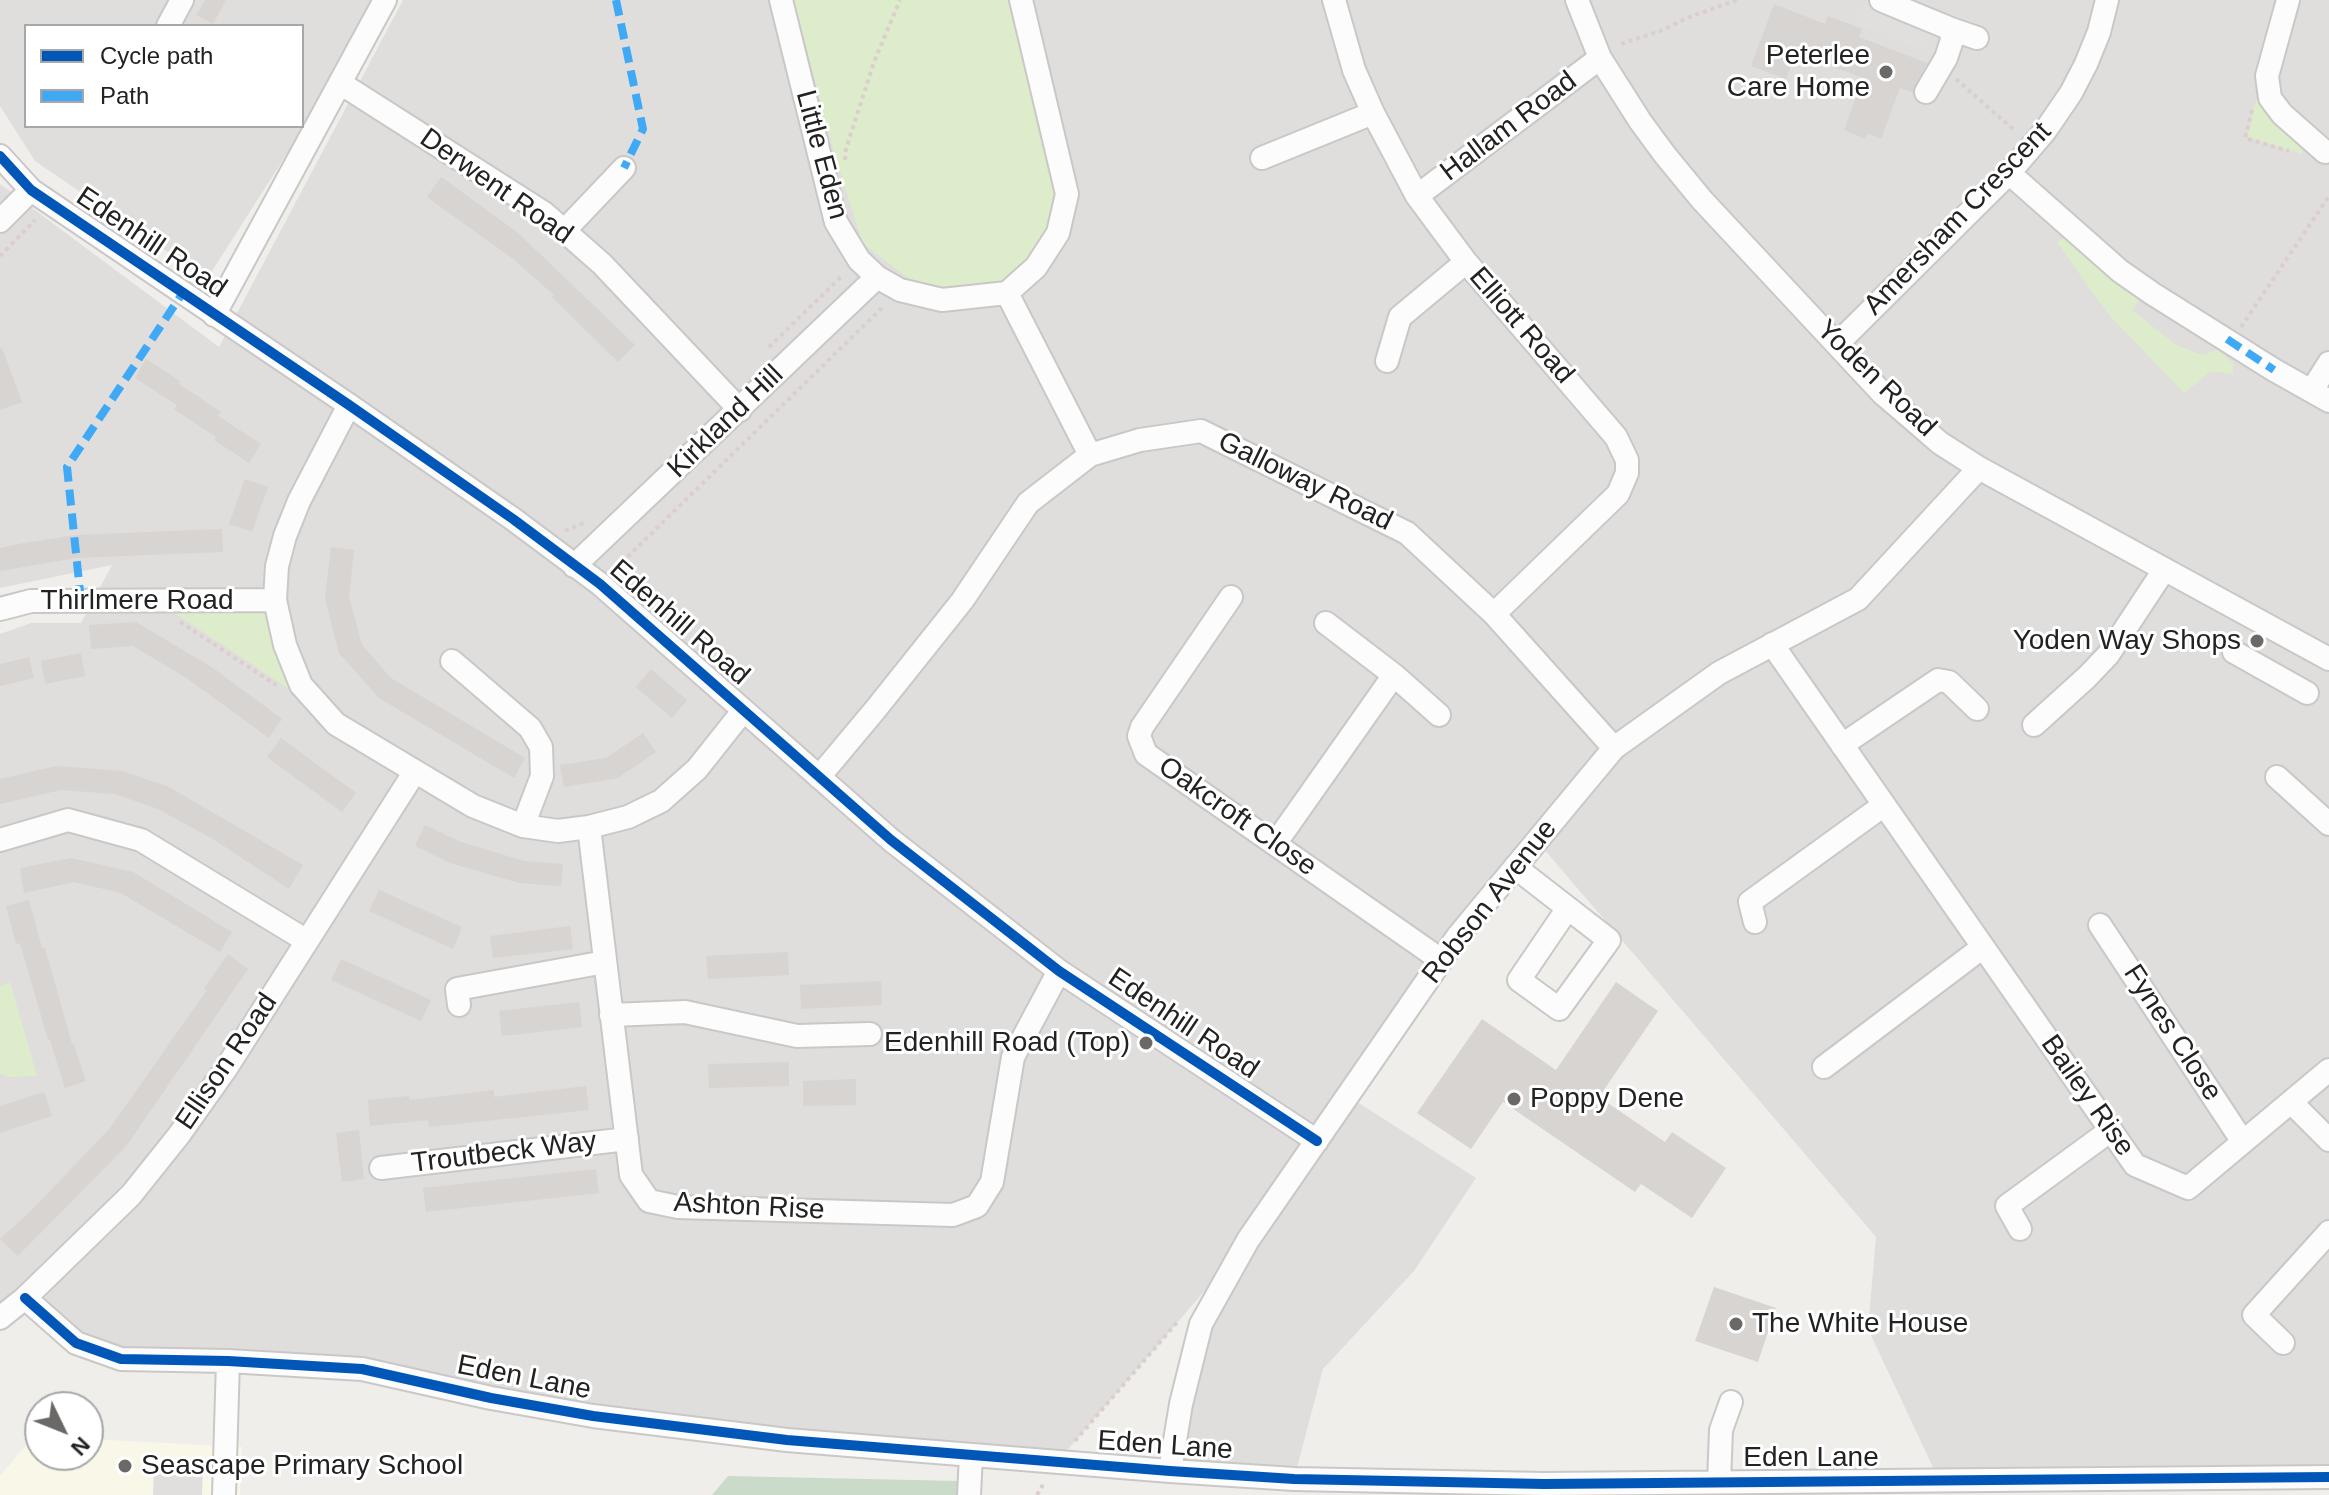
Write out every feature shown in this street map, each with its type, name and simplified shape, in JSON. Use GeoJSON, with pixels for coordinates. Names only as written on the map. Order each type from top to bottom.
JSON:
{"type":"FeatureCollection","features":[{"type":"Feature","properties":{"kind":"street"},"geometry":{"type":"LineString","coordinates":[[169,24],[182,0]]}},
{"type":"Feature","properties":{"kind":"street"},"geometry":{"type":"LineString","coordinates":[[214,315],[385,0]]}},
{"type":"Feature","properties":{"kind":"street","name":"Little Eden"},"geometry":{"type":"LineString","coordinates":[[781,0],[836,222],[859,260],[877,277],[900,290],[942,300],[1007,293]]}},
{"type":"Feature","properties":{"kind":"street"},"geometry":{"type":"LineString","coordinates":[[1021,0],[1067,194],[1058,233],[1036,267],[1007,293],[1090,455]]}},
{"type":"Feature","properties":{"kind":"street","name":"Elliott Road"},"geometry":{"type":"LineString","coordinates":[[1334,0],[1354,70],[1417,196],[1466,262],[1616,437],[1627,460],[1627,473],[1618,494],[1494,614]]}},
{"type":"Feature","properties":{"kind":"street","name":"Yoden Road"},"geometry":{"type":"LineString","coordinates":[[1577,0],[1600,58],[1640,121],[1702,200],[1883,394],[1940,443],[1979,468],[2329,659]]}},
{"type":"Feature","properties":{"kind":"street"},"geometry":{"type":"LineString","coordinates":[[1881,0],[1977,38]]}},
{"type":"Feature","properties":{"kind":"street","name":"Amersham Crescent"},"geometry":{"type":"LineString","coordinates":[[1837,344],[2009,173],[2032,146],[2071,93],[2086,64],[2107,0]]}},
{"type":"Feature","properties":{"kind":"street"},"geometry":{"type":"LineString","coordinates":[[2288,0],[2267,76],[2270,98],[2282,114],[2325,152]]}},
{"type":"Feature","properties":{"kind":"street"},"geometry":{"type":"LineString","coordinates":[[1926,92],[1952,40],[1951,29]]}},
{"type":"Feature","properties":{"kind":"street","name":"Hallam Road"},"geometry":{"type":"LineString","coordinates":[[1417,196],[1600,58]]}},
{"type":"Feature","properties":{"kind":"street","name":"Derwent Road"},"geometry":{"type":"LineString","coordinates":[[340,83],[544,213],[602,264],[740,410]]}},
{"type":"Feature","properties":{"kind":"street"},"geometry":{"type":"LineString","coordinates":[[1262,158],[1373,113]]}},
{"type":"Feature","properties":{"kind":"street","name":"Edenhill Road"},"geometry":{"type":"LineString","coordinates":[[0,156],[31,190],[349,405],[513,519],[600,584],[891,840],[1059,971],[1317,1141]]}},
{"type":"Feature","properties":{"kind":"street"},"geometry":{"type":"LineString","coordinates":[[564,231],[624,168]]}},
{"type":"Feature","properties":{"kind":"street"},"geometry":{"type":"LineString","coordinates":[[2009,173],[2120,271],[2274,370],[2321,395],[2329,363]]}},
{"type":"Feature","properties":{"kind":"street"},"geometry":{"type":"LineString","coordinates":[[0,221],[31,190]]}},
{"type":"Feature","properties":{"kind":"street"},"geometry":{"type":"LineString","coordinates":[[1387,361],[1400,317],[1466,262]]}},
{"type":"Feature","properties":{"kind":"street","name":"Kirkland Hill"},"geometry":{"type":"LineString","coordinates":[[574,566],[877,277]]}},
{"type":"Feature","properties":{"kind":"street"},"geometry":{"type":"LineString","coordinates":[[349,405],[299,501],[285,536],[277,566],[275,600],[290,658],[301,685],[336,724],[473,806],[523,826],[558,831],[628,817],[661,801],[697,769],[743,711]]}},
{"type":"Feature","properties":{"kind":"street","name":"Galloway Road"},"geometry":{"type":"LineString","coordinates":[[819,777],[962,601],[1028,503],[1090,455],[1140,440],[1201,431],[1407,533],[1494,614],[1614,748]]}},
{"type":"Feature","properties":{"kind":"street","name":"Robson Avenue"},"geometry":{"type":"LineString","coordinates":[[1170,1471],[1181,1404],[1201,1324],[1248,1240],[1458,936],[1614,748],[1719,673],[1858,599],[1979,468]]}},
{"type":"Feature","properties":{"kind":"street"},"geometry":{"type":"LineString","coordinates":[[2034,725],[2108,655],[2164,570]]}},
{"type":"Feature","properties":{"kind":"street","name":"Oakcroft Close"},"geometry":{"type":"LineString","coordinates":[[1231,597],[1142,727],[1139,736],[1146,754],[1441,960]]}},
{"type":"Feature","properties":{"kind":"street","name":"Thirlmere Road"},"geometry":{"type":"LineString","coordinates":[[0,609],[31,601],[275,600]]}},
{"type":"Feature","properties":{"kind":"street"},"geometry":{"type":"LineString","coordinates":[[1326,623],[1394,675],[1439,715]]}},
{"type":"Feature","properties":{"kind":"street","name":"Bailey Rise"},"geometry":{"type":"LineString","coordinates":[[1772,644],[2135,1165],[2188,1188],[2329,1070]]}},
{"type":"Feature","properties":{"kind":"street"},"geometry":{"type":"LineString","coordinates":[[2234,652],[2307,693]]}},
{"type":"Feature","properties":{"kind":"street"},"geometry":{"type":"LineString","coordinates":[[452,661],[530,728],[541,747],[542,776],[523,826]]}},
{"type":"Feature","properties":{"kind":"street"},"geometry":{"type":"LineString","coordinates":[[1275,844],[1394,675]]}},
{"type":"Feature","properties":{"kind":"street"},"geometry":{"type":"LineString","coordinates":[[1842,745],[1938,680],[1949,682],[1977,709]]}},
{"type":"Feature","properties":{"kind":"street","name":"Ellison Road"},"geometry":{"type":"LineString","coordinates":[[0,1318],[25,1298],[141,1183],[225,1070],[414,773]]}},
{"type":"Feature","properties":{"kind":"street"},"geometry":{"type":"LineString","coordinates":[[2277,777],[2329,824]]}},
{"type":"Feature","properties":{"kind":"street"},"geometry":{"type":"LineString","coordinates":[[1755,922],[1750,902],[1884,805]]}},
{"type":"Feature","properties":{"kind":"street"},"geometry":{"type":"LineString","coordinates":[[0,840],[68,820],[141,840],[307,941]]}},
{"type":"Feature","properties":{"kind":"street","name":"Ashton Rise"},"geometry":{"type":"LineString","coordinates":[[589,827],[631,1175],[649,1201],[678,1207],[953,1215],[977,1206],[992,1182],[1013,1057],[1059,971]]}},
{"type":"Feature","properties":{"kind":"street"},"geometry":{"type":"LineString","coordinates":[[1515,867],[1568,908]]}},
{"type":"Feature","properties":{"kind":"street","name":"Fynes Close"},"geometry":{"type":"LineString","coordinates":[[2100,925],[2243,1142]]}},
{"type":"Feature","properties":{"kind":"street"},"geometry":{"type":"LineString","coordinates":[[1824,1067],[1983,947]]}},
{"type":"Feature","properties":{"kind":"street"},"geometry":{"type":"LineString","coordinates":[[459,1005],[457,989],[605,962]]}},
{"type":"Feature","properties":{"kind":"street"},"geometry":{"type":"LineString","coordinates":[[611,1015],[685,1012],[797,1036],[870,1034]]}},
{"type":"Feature","properties":{"kind":"street"},"geometry":{"type":"LineString","coordinates":[[2291,1102],[2329,1140]]}},
{"type":"Feature","properties":{"kind":"street"},"geometry":{"type":"LineString","coordinates":[[2020,1229],[2007,1206],[2111,1130]]}},
{"type":"Feature","properties":{"kind":"street","name":"Troutbeck Way"},"geometry":{"type":"LineString","coordinates":[[381,1168],[627,1139]]}},
{"type":"Feature","properties":{"kind":"street"},"geometry":{"type":"LineString","coordinates":[[2283,1343],[2254,1315],[2329,1232]]}},
{"type":"Feature","properties":{"kind":"street","name":"Eden Lane"},"geometry":{"type":"LineString","coordinates":[[25,1298],[76,1343],[121,1359],[228,1361],[362,1369],[506,1401],[593,1416],[742,1435],[1170,1471],[1294,1487],[1719,1482],[1921,1488],[2329,1477]]}},
{"type":"Feature","properties":{"kind":"street"},"geometry":{"type":"LineString","coordinates":[[224,1495],[228,1361]]}},
{"type":"Feature","properties":{"kind":"street"},"geometry":{"type":"LineString","coordinates":[[1719,1482],[1721,1430],[1731,1402]]}},
{"type":"Feature","properties":{"kind":"street"},"geometry":{"type":"LineString","coordinates":[[969,1495],[971,1455]]}},
{"type":"Feature","properties":{"kind":"path"},"geometry":{"type":"LineString","coordinates":[[844,163],[874,62],[900,0]]}},
{"type":"Feature","properties":{"kind":"path"},"geometry":{"type":"LineString","coordinates":[[1621,44],[1737,0]]}},
{"type":"Feature","properties":{"kind":"path"},"geometry":{"type":"LineString","coordinates":[[1941,66],[2032,146]]}},
{"type":"Feature","properties":{"kind":"path"},"geometry":{"type":"LineString","coordinates":[[2229,340],[2329,196]]}},
{"type":"Feature","properties":{"kind":"path"},"geometry":{"type":"LineString","coordinates":[[0,256],[51,204]]}},
{"type":"Feature","properties":{"kind":"path"},"geometry":{"type":"LineString","coordinates":[[600,584],[900,290]]}},
{"type":"Feature","properties":{"kind":"path"},"geometry":{"type":"LineString","coordinates":[[153,601],[163,611],[297,699],[314,700]]}},
{"type":"Feature","properties":{"kind":"path"},"geometry":{"type":"LineString","coordinates":[[1037,1495],[1057,1462],[1188,1310]]}},
{"type":"Feature","properties":{"kind":"shaded area"},"geometry":{"type":"Polygon","coordinates":[[[0,0],[385,0],[304,127],[304,24],[24,24],[24,128],[303,128],[207,279],[35,161],[0,106],[0,0]]]}},
{"type":"Feature","properties":{"kind":"shaded area"},"geometry":{"type":"Polygon","coordinates":[[[403,0],[2329,0],[2329,1477],[1939,1480],[1868,1329],[1876,1237],[1537,841],[1348,1096],[1476,1178],[1414,1271],[1323,1369],[1294,1479],[1178,1472],[1181,1404],[1245,1244],[1057,1462],[787,1440],[362,1369],[121,1359],[25,1299],[0,1318],[0,634],[31,623],[81,623],[112,565],[0,588],[0,184],[219,347],[403,0]]]}},
{"type":"Feature","properties":{"kind":"shaded area"},"geometry":{"type":"Polygon","coordinates":[[[1861,2],[1934,29],[1926,51],[1853,23],[1861,2]]]}},
{"type":"Feature","properties":{"kind":"shaded area","name":"Seascape Primary School"},"geometry":{"type":"Polygon","coordinates":[[[104,1440],[242,1447],[240,1495],[0,1495],[0,1476],[24,1448],[24,1471],[104,1471],[104,1440]]]}},
{"type":"Feature","properties":{"kind":"shaded area"},"geometry":{"type":"Polygon","coordinates":[[[154,1464],[203,1465],[202,1495],[153,1495],[154,1464]]]}},
{"type":"Feature","properties":{"kind":"green space"},"geometry":{"type":"Polygon","coordinates":[[[794,0],[1015,0],[1059,199],[1048,233],[1031,261],[988,290],[922,288],[863,244],[834,153],[794,0]]]}},
{"type":"Feature","properties":{"kind":"green space"},"geometry":{"type":"Polygon","coordinates":[[[2257,97],[2278,125],[2303,142],[2302,154],[2247,137],[2257,97]]]}},
{"type":"Feature","properties":{"kind":"green space"},"geometry":{"type":"Polygon","coordinates":[[[2066,237],[2142,296],[2132,310],[2176,345],[2202,355],[2218,350],[2233,363],[2233,374],[2211,371],[2184,393],[2111,317],[2092,292],[2057,242],[2066,237]]]}},
{"type":"Feature","properties":{"kind":"green space"},"geometry":{"type":"Polygon","coordinates":[[[262,606],[270,617],[298,695],[173,612],[262,606]]]}},
{"type":"Feature","properties":{"kind":"green space"},"geometry":{"type":"Polygon","coordinates":[[[10,982],[37,1076],[11,1077],[0,1074],[0,986],[10,982]]]}},
{"type":"Feature","properties":{"kind":"green space"},"geometry":{"type":"Polygon","coordinates":[[[728,1476],[959,1481],[957,1495],[712,1495],[728,1476]]]}},
{"type":"Feature","properties":{"kind":"building"},"geometry":{"type":"Polygon","coordinates":[[[205,0],[226,0],[213,24],[196,15],[205,0]]]}},
{"type":"Feature","properties":{"kind":"building","name":"Peterlee Care Home"},"geometry":{"type":"Polygon","coordinates":[[[1774,4],[1825,24],[1828,16],[1862,29],[1859,37],[1927,63],[1912,92],[1900,88],[1881,139],[1867,133],[1865,139],[1844,130],[1863,78],[1796,53],[1786,79],[1751,66],[1774,4]]]}},
{"type":"Feature","properties":{"kind":"building"},"geometry":{"type":"Polygon","coordinates":[[[441,177],[517,232],[635,345],[618,362],[552,297],[554,295],[512,258],[427,197],[441,177]]]}},
{"type":"Feature","properties":{"kind":"building"},"geometry":{"type":"Polygon","coordinates":[[[0,348],[22,402],[0,410],[0,348]]]}},
{"type":"Feature","properties":{"kind":"building"},"geometry":{"type":"Polygon","coordinates":[[[146,359],[221,412],[218,416],[261,444],[249,463],[174,409],[177,405],[135,378],[146,359]]]}},
{"type":"Feature","properties":{"kind":"building"},"geometry":{"type":"Polygon","coordinates":[[[245,479],[268,487],[252,532],[229,524],[245,479]]]}},
{"type":"Feature","properties":{"kind":"building"},"geometry":{"type":"Polygon","coordinates":[[[222,529],[223,552],[76,558],[0,571],[0,548],[18,544],[75,535],[222,529]]]}},
{"type":"Feature","properties":{"kind":"building"},"geometry":{"type":"Polygon","coordinates":[[[331,547],[354,550],[349,597],[362,645],[391,678],[525,758],[514,778],[379,698],[339,653],[325,598],[331,547]]]}},
{"type":"Feature","properties":{"kind":"building"},"geometry":{"type":"Polygon","coordinates":[[[136,622],[213,668],[282,719],[269,738],[188,679],[133,646],[91,649],[89,625],[136,622]]]}},
{"type":"Feature","properties":{"kind":"building"},"geometry":{"type":"Polygon","coordinates":[[[81,653],[85,676],[45,684],[41,661],[81,653]]]}},
{"type":"Feature","properties":{"kind":"building"},"geometry":{"type":"Polygon","coordinates":[[[29,657],[34,678],[0,686],[0,664],[29,657]]]}},
{"type":"Feature","properties":{"kind":"building"},"geometry":{"type":"Polygon","coordinates":[[[651,669],[687,700],[672,718],[636,687],[651,669]]]}},
{"type":"Feature","properties":{"kind":"building"},"geometry":{"type":"Polygon","coordinates":[[[643,733],[656,752],[618,778],[564,787],[560,765],[606,758],[643,733]]]}},
{"type":"Feature","properties":{"kind":"building"},"geometry":{"type":"Polygon","coordinates":[[[281,738],[356,793],[342,812],[267,757],[281,738]]]}},
{"type":"Feature","properties":{"kind":"building"},"geometry":{"type":"Polygon","coordinates":[[[56,766],[122,771],[169,787],[303,865],[289,889],[213,839],[158,809],[115,794],[61,790],[0,804],[0,779],[56,766]]]}},
{"type":"Feature","properties":{"kind":"building"},"geometry":{"type":"Polygon","coordinates":[[[425,825],[461,842],[524,861],[563,864],[561,886],[519,883],[450,863],[415,846],[425,825]]]}},
{"type":"Feature","properties":{"kind":"building"},"geometry":{"type":"Polygon","coordinates":[[[71,858],[133,872],[232,932],[220,952],[121,893],[74,882],[24,893],[20,868],[71,858]]]}},
{"type":"Feature","properties":{"kind":"building"},"geometry":{"type":"Polygon","coordinates":[[[379,890],[462,927],[453,949],[369,911],[379,890]]]}},
{"type":"Feature","properties":{"kind":"building"},"geometry":{"type":"Polygon","coordinates":[[[29,900],[86,1081],[65,1088],[6,906],[29,900]]]}},
{"type":"Feature","properties":{"kind":"building"},"geometry":{"type":"Polygon","coordinates":[[[570,926],[573,949],[493,958],[490,936],[570,926]]]}},
{"type":"Feature","properties":{"kind":"building"},"geometry":{"type":"Polygon","coordinates":[[[788,952],[789,975],[708,979],[706,956],[788,952]]]}},
{"type":"Feature","properties":{"kind":"building"},"geometry":{"type":"Polygon","coordinates":[[[228,954],[248,969],[127,1145],[18,1256],[0,1239],[110,1128],[207,990],[204,988],[228,954]]]}},
{"type":"Feature","properties":{"kind":"building"},"geometry":{"type":"Polygon","coordinates":[[[341,959],[431,1000],[421,1021],[331,980],[341,959]]]}},
{"type":"Feature","properties":{"kind":"building"},"geometry":{"type":"Polygon","coordinates":[[[881,981],[882,1005],[801,1009],[800,985],[881,981]]]}},
{"type":"Feature","properties":{"kind":"building","name":"Poppy Dene"},"geometry":{"type":"Polygon","coordinates":[[[1616,982],[1658,1011],[1599,1097],[1665,1142],[1672,1132],[1726,1168],[1692,1218],[1641,1184],[1635,1192],[1503,1102],[1471,1149],[1417,1113],[1482,1019],[1556,1070],[1616,982]]]}},
{"type":"Feature","properties":{"kind":"building"},"geometry":{"type":"Polygon","coordinates":[[[579,1002],[582,1027],[502,1036],[499,1011],[579,1002]]]}},
{"type":"Feature","properties":{"kind":"building"},"geometry":{"type":"Polygon","coordinates":[[[789,1062],[789,1086],[709,1088],[708,1064],[789,1062]]]}},
{"type":"Feature","properties":{"kind":"building"},"geometry":{"type":"Polygon","coordinates":[[[856,1079],[856,1105],[803,1106],[803,1081],[856,1079]]]}},
{"type":"Feature","properties":{"kind":"building"},"geometry":{"type":"Polygon","coordinates":[[[586,1086],[589,1110],[429,1127],[428,1120],[370,1126],[368,1100],[409,1096],[410,1100],[494,1090],[494,1097],[586,1086]]]}},
{"type":"Feature","properties":{"kind":"building"},"geometry":{"type":"Polygon","coordinates":[[[44,1092],[52,1116],[0,1133],[0,1106],[44,1092]]]}},
{"type":"Feature","properties":{"kind":"building"},"geometry":{"type":"Polygon","coordinates":[[[359,1130],[364,1179],[342,1182],[336,1133],[359,1130]]]}},
{"type":"Feature","properties":{"kind":"building"},"geometry":{"type":"Polygon","coordinates":[[[596,1169],[599,1193],[426,1212],[423,1188],[596,1169]]]}},
{"type":"Feature","properties":{"kind":"building","name":"The White House"},"geometry":{"type":"Polygon","coordinates":[[[1714,1287],[1776,1308],[1758,1362],[1695,1341],[1714,1287]]]}},
{"type":"Feature","properties":{"kind":"marked path"},"geometry":{"type":"LineString","coordinates":[[616,0],[643,129],[624,168]]}},
{"type":"Feature","properties":{"kind":"marked path"},"geometry":{"type":"LineString","coordinates":[[81,601],[67,467],[182,294]]}},
{"type":"Feature","properties":{"kind":"marked path"},"geometry":{"type":"LineString","coordinates":[[2227,339],[2274,370]]}},
{"type":"Feature","properties":{"kind":"cycle path"},"geometry":{"type":"LineString","coordinates":[[0,156],[31,190],[349,405],[513,519],[600,584],[891,840],[1059,971],[1317,1141]]}},
{"type":"Feature","properties":{"kind":"cycle path"},"geometry":{"type":"LineString","coordinates":[[25,1298],[76,1343],[121,1359],[228,1361],[362,1369],[491,1398],[593,1416],[787,1440],[1170,1471],[1294,1479],[1544,1484],[2329,1477]]}},
{"type":"Feature","properties":{"kind":"place","name":"Peterlee Care Home"},"geometry":{"type":"Point","coordinates":[1886,72]}},
{"type":"Feature","properties":{"kind":"place","name":"Yoden Way Shops"},"geometry":{"type":"Point","coordinates":[2257,641]}},
{"type":"Feature","properties":{"kind":"place","name":"Edenhill Road (Top)"},"geometry":{"type":"Point","coordinates":[1146,1043]}},
{"type":"Feature","properties":{"kind":"place","name":"Poppy Dene"},"geometry":{"type":"Point","coordinates":[1514,1099]}},
{"type":"Feature","properties":{"kind":"place","name":"The White House"},"geometry":{"type":"Point","coordinates":[1736,1324]}},
{"type":"Feature","properties":{"kind":"place","name":"Seascape Primary School"},"geometry":{"type":"Point","coordinates":[125,1466]}}]}
